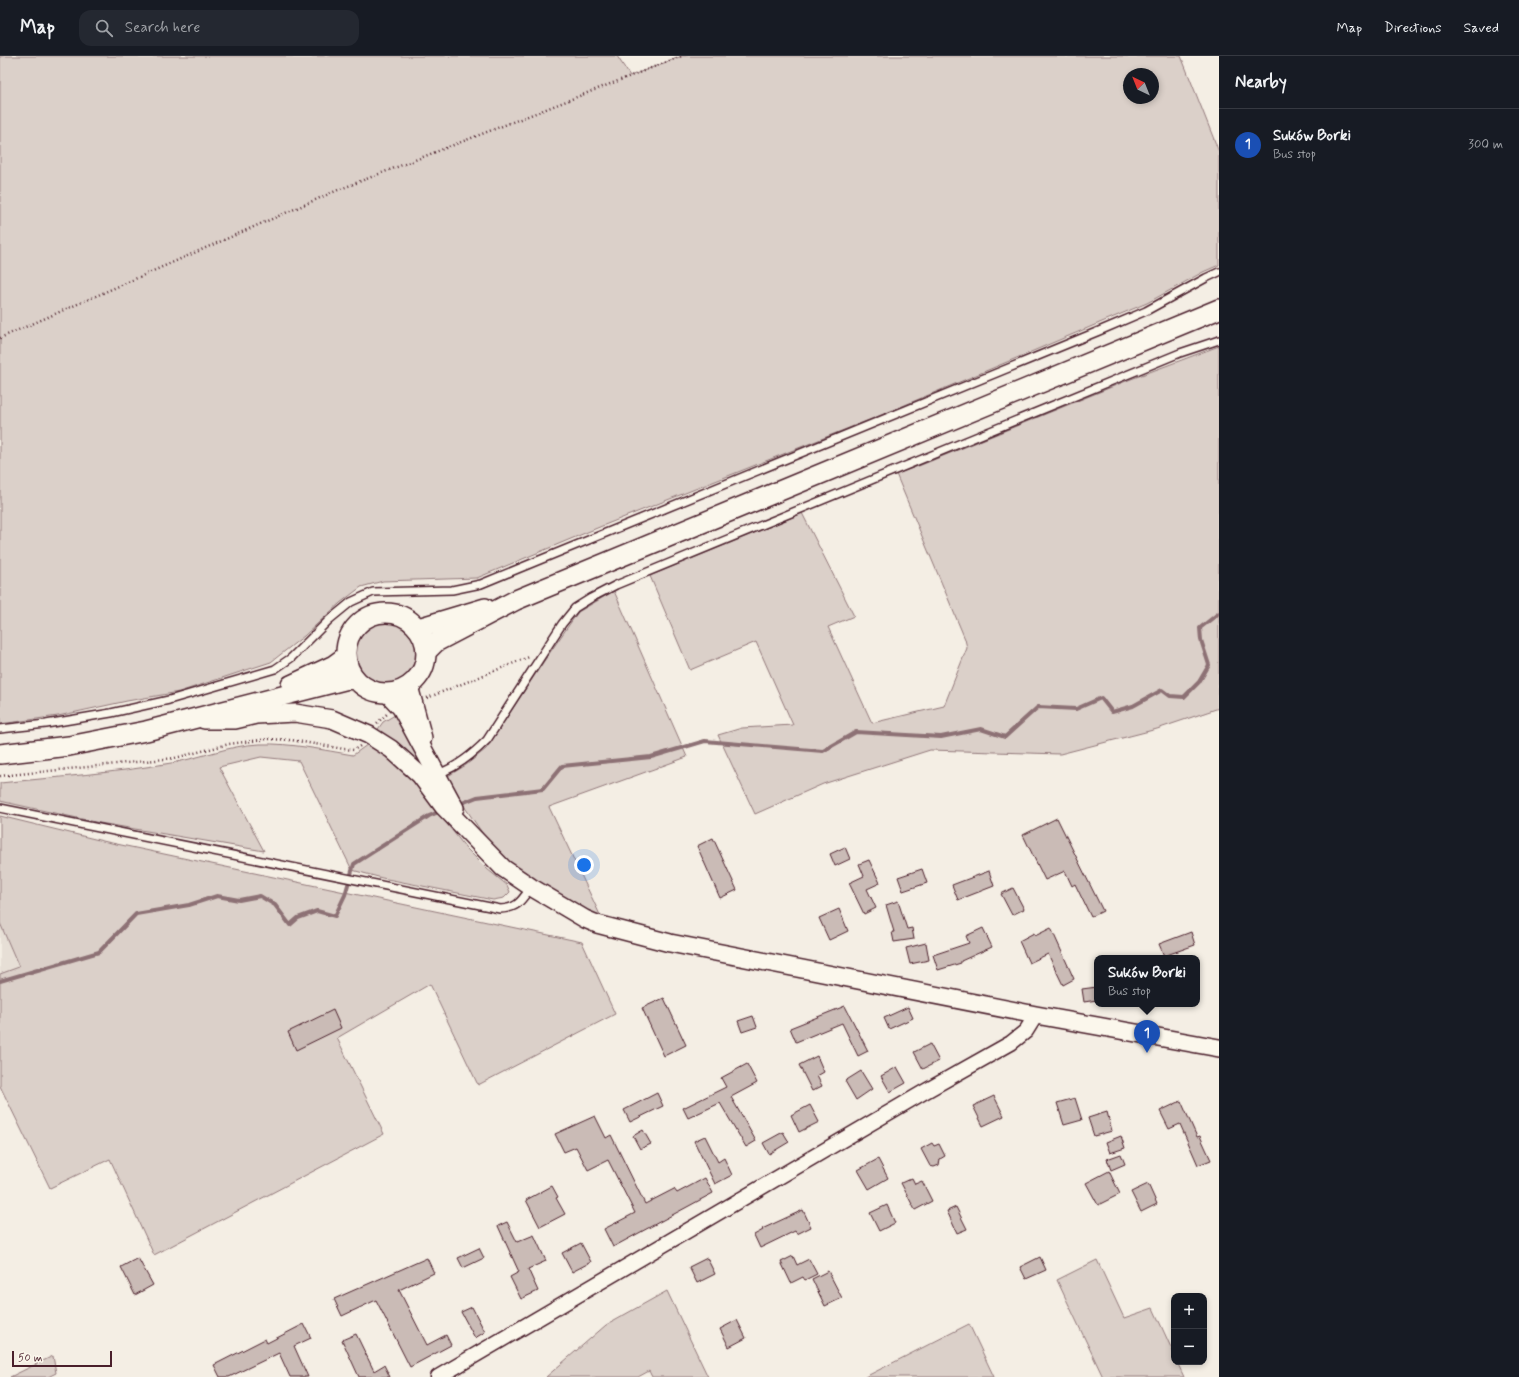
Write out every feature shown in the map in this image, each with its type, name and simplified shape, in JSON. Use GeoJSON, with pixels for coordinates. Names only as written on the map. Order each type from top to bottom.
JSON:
{"type":"FeatureCollection","features":[{"type":"Feature","properties":{"kind":"main road"},"geometry":{"type":"LineString","coordinates":[[426,652],[436,642],[516,600],[1219,309]]}},
{"type":"Feature","properties":{"kind":"main road"},"geometry":{"type":"LineString","coordinates":[[418,628],[516,600]]}},
{"type":"Feature","properties":{"kind":"main road"},"geometry":{"type":"LineString","coordinates":[[379,613],[396,613],[404,617],[418,628],[424,639],[426,652],[422,671],[416,679],[409,686],[399,691],[387,693],[378,693],[370,690],[355,680],[350,673],[345,657],[346,644],[351,632],[363,619],[370,615],[379,613]]}},
{"type":"Feature","properties":{"kind":"main road"},"geometry":{"type":"LineString","coordinates":[[252,703],[334,665],[345,657]]}},
{"type":"Feature","properties":{"kind":"main road"},"geometry":{"type":"LineString","coordinates":[[0,754],[69,746],[146,731],[348,679],[355,680]]}},
{"type":"Feature","properties":{"kind":"street"},"geometry":{"type":"LineString","coordinates":[[409,686],[427,754]]}},
{"type":"Feature","properties":{"kind":"street"},"geometry":{"type":"LineString","coordinates":[[387,693],[400,708],[410,729],[427,754],[437,774],[450,807]]}},
{"type":"Feature","properties":{"kind":"street"},"geometry":{"type":"LineString","coordinates":[[190,720],[235,720],[256,715],[295,712],[332,719],[369,735],[391,749],[420,775],[450,807],[477,841],[503,868],[531,887],[585,919],[597,924],[649,938],[1036,1016],[1219,1048]]}},
{"type":"Feature","properties":{"kind":"street"},"geometry":{"type":"LineString","coordinates":[[438,1377],[924,1092],[999,1051],[1023,1034],[1036,1016]]}},
{"type":"Feature","properties":{"kind":"lane"},"geometry":{"type":"LineString","coordinates":[[0,729],[46,724],[111,713],[169,700],[275,669],[291,658],[329,620],[351,602],[373,592],[452,590],[481,584],[1099,331],[1146,311],[1219,272]]}},
{"type":"Feature","properties":{"kind":"lane"},"geometry":{"type":"LineString","coordinates":[[437,774],[473,754],[487,740],[562,624],[576,608],[591,598],[616,585],[1180,353],[1219,340]]}},
{"type":"Feature","properties":{"kind":"lane"},"geometry":{"type":"LineString","coordinates":[[0,808],[500,909],[511,908],[519,902],[531,887]]}},
{"type":"Feature","properties":{"kind":"path"},"geometry":{"type":"LineString","coordinates":[[0,338],[338,190],[682,56]]}},
{"type":"Feature","properties":{"kind":"path"},"geometry":{"type":"LineString","coordinates":[[425,698],[528,657],[540,658]]}},
{"type":"Feature","properties":{"kind":"path"},"geometry":{"type":"LineString","coordinates":[[376,725],[379,720],[390,713]]}},
{"type":"Feature","properties":{"kind":"path"},"geometry":{"type":"LineString","coordinates":[[0,776],[175,758],[229,744],[252,740],[291,740],[344,750],[354,750],[360,747],[363,743]]}},
{"type":"Feature","properties":{"kind":"shaded area"},"geometry":{"type":"Polygon","coordinates":[[[0,56],[617,56],[630,76],[682,56],[1181,56],[1219,152],[1219,265],[1203,272],[1147,303],[874,418],[602,526],[477,578],[383,581],[361,587],[271,662],[179,692],[127,701],[58,716],[0,724],[0,56]]]}},
{"type":"Feature","properties":{"kind":"shaded area"},"geometry":{"type":"Polygon","coordinates":[[[1219,346],[1219,708],[1157,729],[1060,754],[930,750],[823,784],[755,814],[718,735],[742,728],[793,725],[756,642],[690,670],[650,576],[802,513],[854,616],[828,627],[872,723],[944,706],[967,648],[965,639],[896,474],[1131,379],[1219,346]]]}},
{"type":"Feature","properties":{"kind":"shaded area"},"geometry":{"type":"Polygon","coordinates":[[[614,591],[687,757],[549,807],[601,917],[568,902],[509,864],[485,837],[466,809],[448,776],[466,765],[486,749],[578,612],[614,591]]]}},
{"type":"Feature","properties":{"kind":"shaded area"},"geometry":{"type":"Polygon","coordinates":[[[385,620],[397,622],[408,629],[415,640],[417,652],[415,664],[408,675],[397,682],[385,684],[373,682],[362,675],[355,664],[353,652],[355,640],[362,629],[373,622],[385,620]]]}},
{"type":"Feature","properties":{"kind":"shaded area"},"geometry":{"type":"Polygon","coordinates":[[[395,715],[424,769],[376,732],[383,722],[395,715]]]}},
{"type":"Feature","properties":{"kind":"shaded area"},"geometry":{"type":"Polygon","coordinates":[[[371,742],[409,773],[428,796],[466,848],[487,869],[507,885],[510,892],[504,898],[493,900],[382,878],[352,870],[299,761],[261,757],[219,767],[264,851],[100,823],[0,801],[0,783],[150,766],[182,761],[227,749],[260,744],[295,746],[353,755],[371,742]]]}},
{"type":"Feature","properties":{"kind":"shaded area"},"geometry":{"type":"Polygon","coordinates":[[[0,816],[107,842],[582,942],[615,1014],[478,1085],[430,984],[337,1038],[384,1134],[154,1255],[110,1159],[50,1188],[0,1086],[0,974],[19,967],[0,923],[0,816]]]}},
{"type":"Feature","properties":{"kind":"shaded area"},"geometry":{"type":"Polygon","coordinates":[[[0,923],[19,967],[0,974],[0,923]]]}},
{"type":"Feature","properties":{"kind":"shaded area"},"geometry":{"type":"Polygon","coordinates":[[[1097,1260],[1124,1318],[1153,1308],[1171,1347],[1171,1365],[1178,1365],[1184,1377],[1103,1377],[1057,1280],[1097,1260]]]}},
{"type":"Feature","properties":{"kind":"shaded area"},"geometry":{"type":"Polygon","coordinates":[[[667,1291],[708,1377],[652,1377],[649,1371],[638,1377],[546,1377],[606,1325],[667,1291]]]}},
{"type":"Feature","properties":{"kind":"shaded area"},"geometry":{"type":"Polygon","coordinates":[[[969,1324],[994,1377],[865,1377],[969,1324]]]}},
{"type":"Feature","properties":{"kind":"shaded area"},"geometry":{"type":"Polygon","coordinates":[[[53,1356],[56,1373],[48,1377],[10,1377],[53,1356]]]}},
{"type":"Feature","properties":{"kind":"building"},"geometry":{"type":"Polygon","coordinates":[[[1057,818],[1103,911],[1091,917],[1075,884],[1072,886],[1065,871],[1045,880],[1023,835],[1057,818]]]}},
{"type":"Feature","properties":{"kind":"building"},"geometry":{"type":"Polygon","coordinates":[[[713,838],[737,890],[720,898],[697,846],[713,838]]]}},
{"type":"Feature","properties":{"kind":"building"},"geometry":{"type":"Polygon","coordinates":[[[845,847],[850,859],[835,866],[830,854],[845,847]]]}},
{"type":"Feature","properties":{"kind":"building"},"geometry":{"type":"Polygon","coordinates":[[[869,860],[880,883],[867,889],[876,908],[864,914],[849,883],[864,876],[859,864],[869,860]]]}},
{"type":"Feature","properties":{"kind":"building"},"geometry":{"type":"Polygon","coordinates":[[[922,869],[927,883],[903,891],[898,877],[922,869]]]}},
{"type":"Feature","properties":{"kind":"building"},"geometry":{"type":"Polygon","coordinates":[[[989,871],[994,886],[958,900],[952,885],[989,871]]]}},
{"type":"Feature","properties":{"kind":"building"},"geometry":{"type":"Polygon","coordinates":[[[1013,888],[1024,909],[1012,915],[1001,894],[1013,888]]]}},
{"type":"Feature","properties":{"kind":"building"},"geometry":{"type":"Polygon","coordinates":[[[898,901],[907,929],[912,928],[914,939],[894,942],[892,932],[894,932],[886,905],[898,901]]]}},
{"type":"Feature","properties":{"kind":"building"},"geometry":{"type":"Polygon","coordinates":[[[839,909],[848,931],[829,940],[819,918],[839,909]]]}},
{"type":"Feature","properties":{"kind":"building"},"geometry":{"type":"Polygon","coordinates":[[[983,928],[992,947],[961,961],[961,963],[938,970],[933,955],[969,943],[966,936],[983,928]]]}},
{"type":"Feature","properties":{"kind":"building"},"geometry":{"type":"Polygon","coordinates":[[[1051,928],[1074,979],[1063,985],[1048,954],[1029,963],[1019,941],[1034,933],[1035,936],[1051,928]]]}},
{"type":"Feature","properties":{"kind":"building"},"geometry":{"type":"Polygon","coordinates":[[[1191,932],[1195,945],[1164,955],[1159,944],[1191,932]]]}},
{"type":"Feature","properties":{"kind":"building"},"geometry":{"type":"Polygon","coordinates":[[[926,943],[929,960],[910,964],[906,948],[926,943]]]}},
{"type":"Feature","properties":{"kind":"building"},"geometry":{"type":"Polygon","coordinates":[[[1094,987],[1094,1000],[1084,1002],[1082,989],[1094,987]]]}},
{"type":"Feature","properties":{"kind":"building"},"geometry":{"type":"Polygon","coordinates":[[[664,998],[686,1045],[664,1056],[642,1008],[664,998]]]}},
{"type":"Feature","properties":{"kind":"building"},"geometry":{"type":"Polygon","coordinates":[[[845,1006],[868,1051],[858,1056],[842,1023],[796,1042],[790,1028],[845,1006]]]}},
{"type":"Feature","properties":{"kind":"building"},"geometry":{"type":"Polygon","coordinates":[[[908,1007],[913,1018],[889,1029],[884,1018],[908,1007]]]}},
{"type":"Feature","properties":{"kind":"building"},"geometry":{"type":"Polygon","coordinates":[[[333,1010],[341,1028],[296,1050],[288,1032],[333,1010]]]}},
{"type":"Feature","properties":{"kind":"building"},"geometry":{"type":"Polygon","coordinates":[[[753,1016],[757,1027],[742,1032],[738,1021],[753,1016]]]}},
{"type":"Feature","properties":{"kind":"building"},"geometry":{"type":"Polygon","coordinates":[[[930,1044],[939,1061],[923,1069],[914,1052],[930,1044]]]}},
{"type":"Feature","properties":{"kind":"building"},"geometry":{"type":"Polygon","coordinates":[[[817,1056],[824,1072],[817,1076],[822,1086],[812,1091],[799,1065],[817,1056]]]}},
{"type":"Feature","properties":{"kind":"building"},"geometry":{"type":"Polygon","coordinates":[[[747,1064],[757,1083],[731,1097],[756,1141],[746,1147],[720,1103],[688,1118],[683,1108],[726,1087],[721,1078],[747,1064]]]}},
{"type":"Feature","properties":{"kind":"building"},"geometry":{"type":"Polygon","coordinates":[[[897,1067],[906,1083],[890,1092],[881,1076],[897,1067]]]}},
{"type":"Feature","properties":{"kind":"building"},"geometry":{"type":"Polygon","coordinates":[[[861,1071],[872,1089],[856,1100],[845,1081],[861,1071]]]}},
{"type":"Feature","properties":{"kind":"building"},"geometry":{"type":"Polygon","coordinates":[[[657,1093],[663,1106],[630,1122],[624,1110],[657,1093]]]}},
{"type":"Feature","properties":{"kind":"building"},"geometry":{"type":"Polygon","coordinates":[[[994,1096],[1004,1116],[983,1126],[973,1106],[994,1096]]]}},
{"type":"Feature","properties":{"kind":"building"},"geometry":{"type":"Polygon","coordinates":[[[1075,1098],[1082,1120],[1064,1125],[1057,1103],[1075,1098]]]}},
{"type":"Feature","properties":{"kind":"building"},"geometry":{"type":"Polygon","coordinates":[[[1181,1101],[1197,1137],[1200,1136],[1211,1160],[1198,1165],[1180,1124],[1169,1129],[1160,1111],[1181,1101]]]}},
{"type":"Feature","properties":{"kind":"building"},"geometry":{"type":"Polygon","coordinates":[[[810,1105],[819,1122],[799,1132],[791,1115],[810,1105]]]}},
{"type":"Feature","properties":{"kind":"building"},"geometry":{"type":"Polygon","coordinates":[[[1107,1112],[1112,1131],[1094,1136],[1088,1118],[1107,1112]]]}},
{"type":"Feature","properties":{"kind":"building"},"geometry":{"type":"Polygon","coordinates":[[[595,1116],[606,1138],[611,1135],[645,1204],[674,1189],[677,1193],[705,1178],[713,1193],[613,1247],[604,1229],[635,1213],[608,1160],[588,1170],[576,1147],[564,1152],[555,1134],[595,1116]]]}},
{"type":"Feature","properties":{"kind":"building"},"geometry":{"type":"Polygon","coordinates":[[[643,1130],[651,1144],[640,1149],[633,1136],[643,1130]]]}},
{"type":"Feature","properties":{"kind":"building"},"geometry":{"type":"Polygon","coordinates":[[[783,1132],[789,1142],[769,1154],[763,1143],[783,1132]]]}},
{"type":"Feature","properties":{"kind":"building"},"geometry":{"type":"Polygon","coordinates":[[[705,1136],[718,1162],[724,1158],[732,1175],[715,1184],[694,1141],[705,1136]]]}},
{"type":"Feature","properties":{"kind":"building"},"geometry":{"type":"Polygon","coordinates":[[[1121,1136],[1125,1148],[1110,1153],[1106,1142],[1121,1136]]]}},
{"type":"Feature","properties":{"kind":"building"},"geometry":{"type":"Polygon","coordinates":[[[932,1143],[934,1146],[939,1144],[945,1156],[940,1159],[939,1165],[934,1167],[930,1166],[921,1149],[932,1143]]]}},
{"type":"Feature","properties":{"kind":"building"},"geometry":{"type":"Polygon","coordinates":[[[1121,1154],[1125,1164],[1111,1170],[1107,1159],[1121,1154]]]}},
{"type":"Feature","properties":{"kind":"building"},"geometry":{"type":"Polygon","coordinates":[[[878,1159],[888,1178],[869,1189],[858,1170],[878,1159]]]}},
{"type":"Feature","properties":{"kind":"building"},"geometry":{"type":"Polygon","coordinates":[[[1109,1171],[1120,1194],[1098,1205],[1086,1183],[1109,1171]]]}},
{"type":"Feature","properties":{"kind":"building"},"geometry":{"type":"Polygon","coordinates":[[[912,1178],[915,1184],[922,1181],[932,1201],[915,1210],[901,1183],[912,1178]]]}},
{"type":"Feature","properties":{"kind":"building"},"geometry":{"type":"Polygon","coordinates":[[[1148,1184],[1157,1204],[1141,1212],[1131,1192],[1148,1184]]]}},
{"type":"Feature","properties":{"kind":"building"},"geometry":{"type":"Polygon","coordinates":[[[552,1186],[558,1197],[556,1198],[565,1214],[540,1227],[526,1200],[552,1186]]]}},
{"type":"Feature","properties":{"kind":"building"},"geometry":{"type":"Polygon","coordinates":[[[887,1205],[895,1223],[879,1231],[870,1213],[887,1205]]]}},
{"type":"Feature","properties":{"kind":"building"},"geometry":{"type":"Polygon","coordinates":[[[956,1207],[967,1229],[957,1233],[947,1211],[956,1207]]]}},
{"type":"Feature","properties":{"kind":"building"},"geometry":{"type":"Polygon","coordinates":[[[803,1210],[811,1227],[797,1234],[795,1231],[760,1248],[754,1235],[763,1230],[762,1229],[803,1210]]]}},
{"type":"Feature","properties":{"kind":"building"},"geometry":{"type":"Polygon","coordinates":[[[507,1222],[517,1242],[534,1235],[546,1261],[528,1269],[538,1291],[521,1299],[510,1277],[519,1272],[498,1226],[507,1222]]]}},
{"type":"Feature","properties":{"kind":"building"},"geometry":{"type":"Polygon","coordinates":[[[581,1243],[591,1262],[572,1272],[562,1253],[581,1243]]]}},
{"type":"Feature","properties":{"kind":"building"},"geometry":{"type":"Polygon","coordinates":[[[479,1248],[484,1258],[463,1268],[458,1258],[479,1248]]]}},
{"type":"Feature","properties":{"kind":"building"},"geometry":{"type":"Polygon","coordinates":[[[793,1256],[797,1265],[809,1259],[817,1274],[805,1280],[803,1277],[791,1283],[781,1262],[793,1256]]]}},
{"type":"Feature","properties":{"kind":"building"},"geometry":{"type":"Polygon","coordinates":[[[1040,1257],[1046,1270],[1026,1279],[1020,1267],[1040,1257]]]}},
{"type":"Feature","properties":{"kind":"building"},"geometry":{"type":"Polygon","coordinates":[[[138,1258],[153,1285],[135,1295],[121,1267],[138,1258]]]}},
{"type":"Feature","properties":{"kind":"building"},"geometry":{"type":"Polygon","coordinates":[[[427,1258],[434,1273],[399,1290],[427,1345],[446,1335],[451,1345],[410,1367],[376,1300],[342,1316],[334,1299],[427,1258]]]}},
{"type":"Feature","properties":{"kind":"building"},"geometry":{"type":"Polygon","coordinates":[[[707,1258],[715,1274],[697,1283],[689,1267],[707,1258]]]}},
{"type":"Feature","properties":{"kind":"building"},"geometry":{"type":"Polygon","coordinates":[[[828,1271],[842,1298],[825,1306],[812,1279],[828,1271]]]}},
{"type":"Feature","properties":{"kind":"building"},"geometry":{"type":"Polygon","coordinates":[[[472,1307],[485,1332],[475,1338],[461,1312],[472,1307]]]}},
{"type":"Feature","properties":{"kind":"building"},"geometry":{"type":"Polygon","coordinates":[[[737,1320],[746,1338],[729,1347],[720,1329],[737,1320]]]}},
{"type":"Feature","properties":{"kind":"building"},"geometry":{"type":"Polygon","coordinates":[[[304,1324],[311,1338],[294,1346],[308,1377],[290,1377],[279,1353],[229,1377],[220,1377],[214,1365],[265,1339],[267,1343],[304,1324]]]}},
{"type":"Feature","properties":{"kind":"building"},"geometry":{"type":"Polygon","coordinates":[[[356,1334],[374,1371],[384,1365],[390,1377],[359,1377],[342,1340],[356,1334]]]}},
{"type":"Feature","properties":{"kind":"waterway"},"geometry":{"type":"LineString","coordinates":[[457,805],[477,797],[543,789],[562,766],[651,757],[705,741],[823,751],[856,732],[941,737],[981,729],[1005,737],[1038,707],[1076,709],[1101,698],[1112,712],[1133,706],[1162,690],[1170,696],[1184,697],[1199,682],[1209,665],[1201,640],[1200,628],[1219,613]]}},
{"type":"Feature","properties":{"kind":"waterway"},"geometry":{"type":"LineString","coordinates":[[0,981],[99,952],[136,914],[189,905],[217,896],[239,900],[260,896],[275,905],[290,925],[298,918],[317,911],[335,916],[345,895],[354,864],[429,816],[441,811]]}},
{"type":"Feature","properties":{"kind":"place","name":"Suków Borki"},"geometry":{"type":"Point","coordinates":[1147,1053]}}]}
